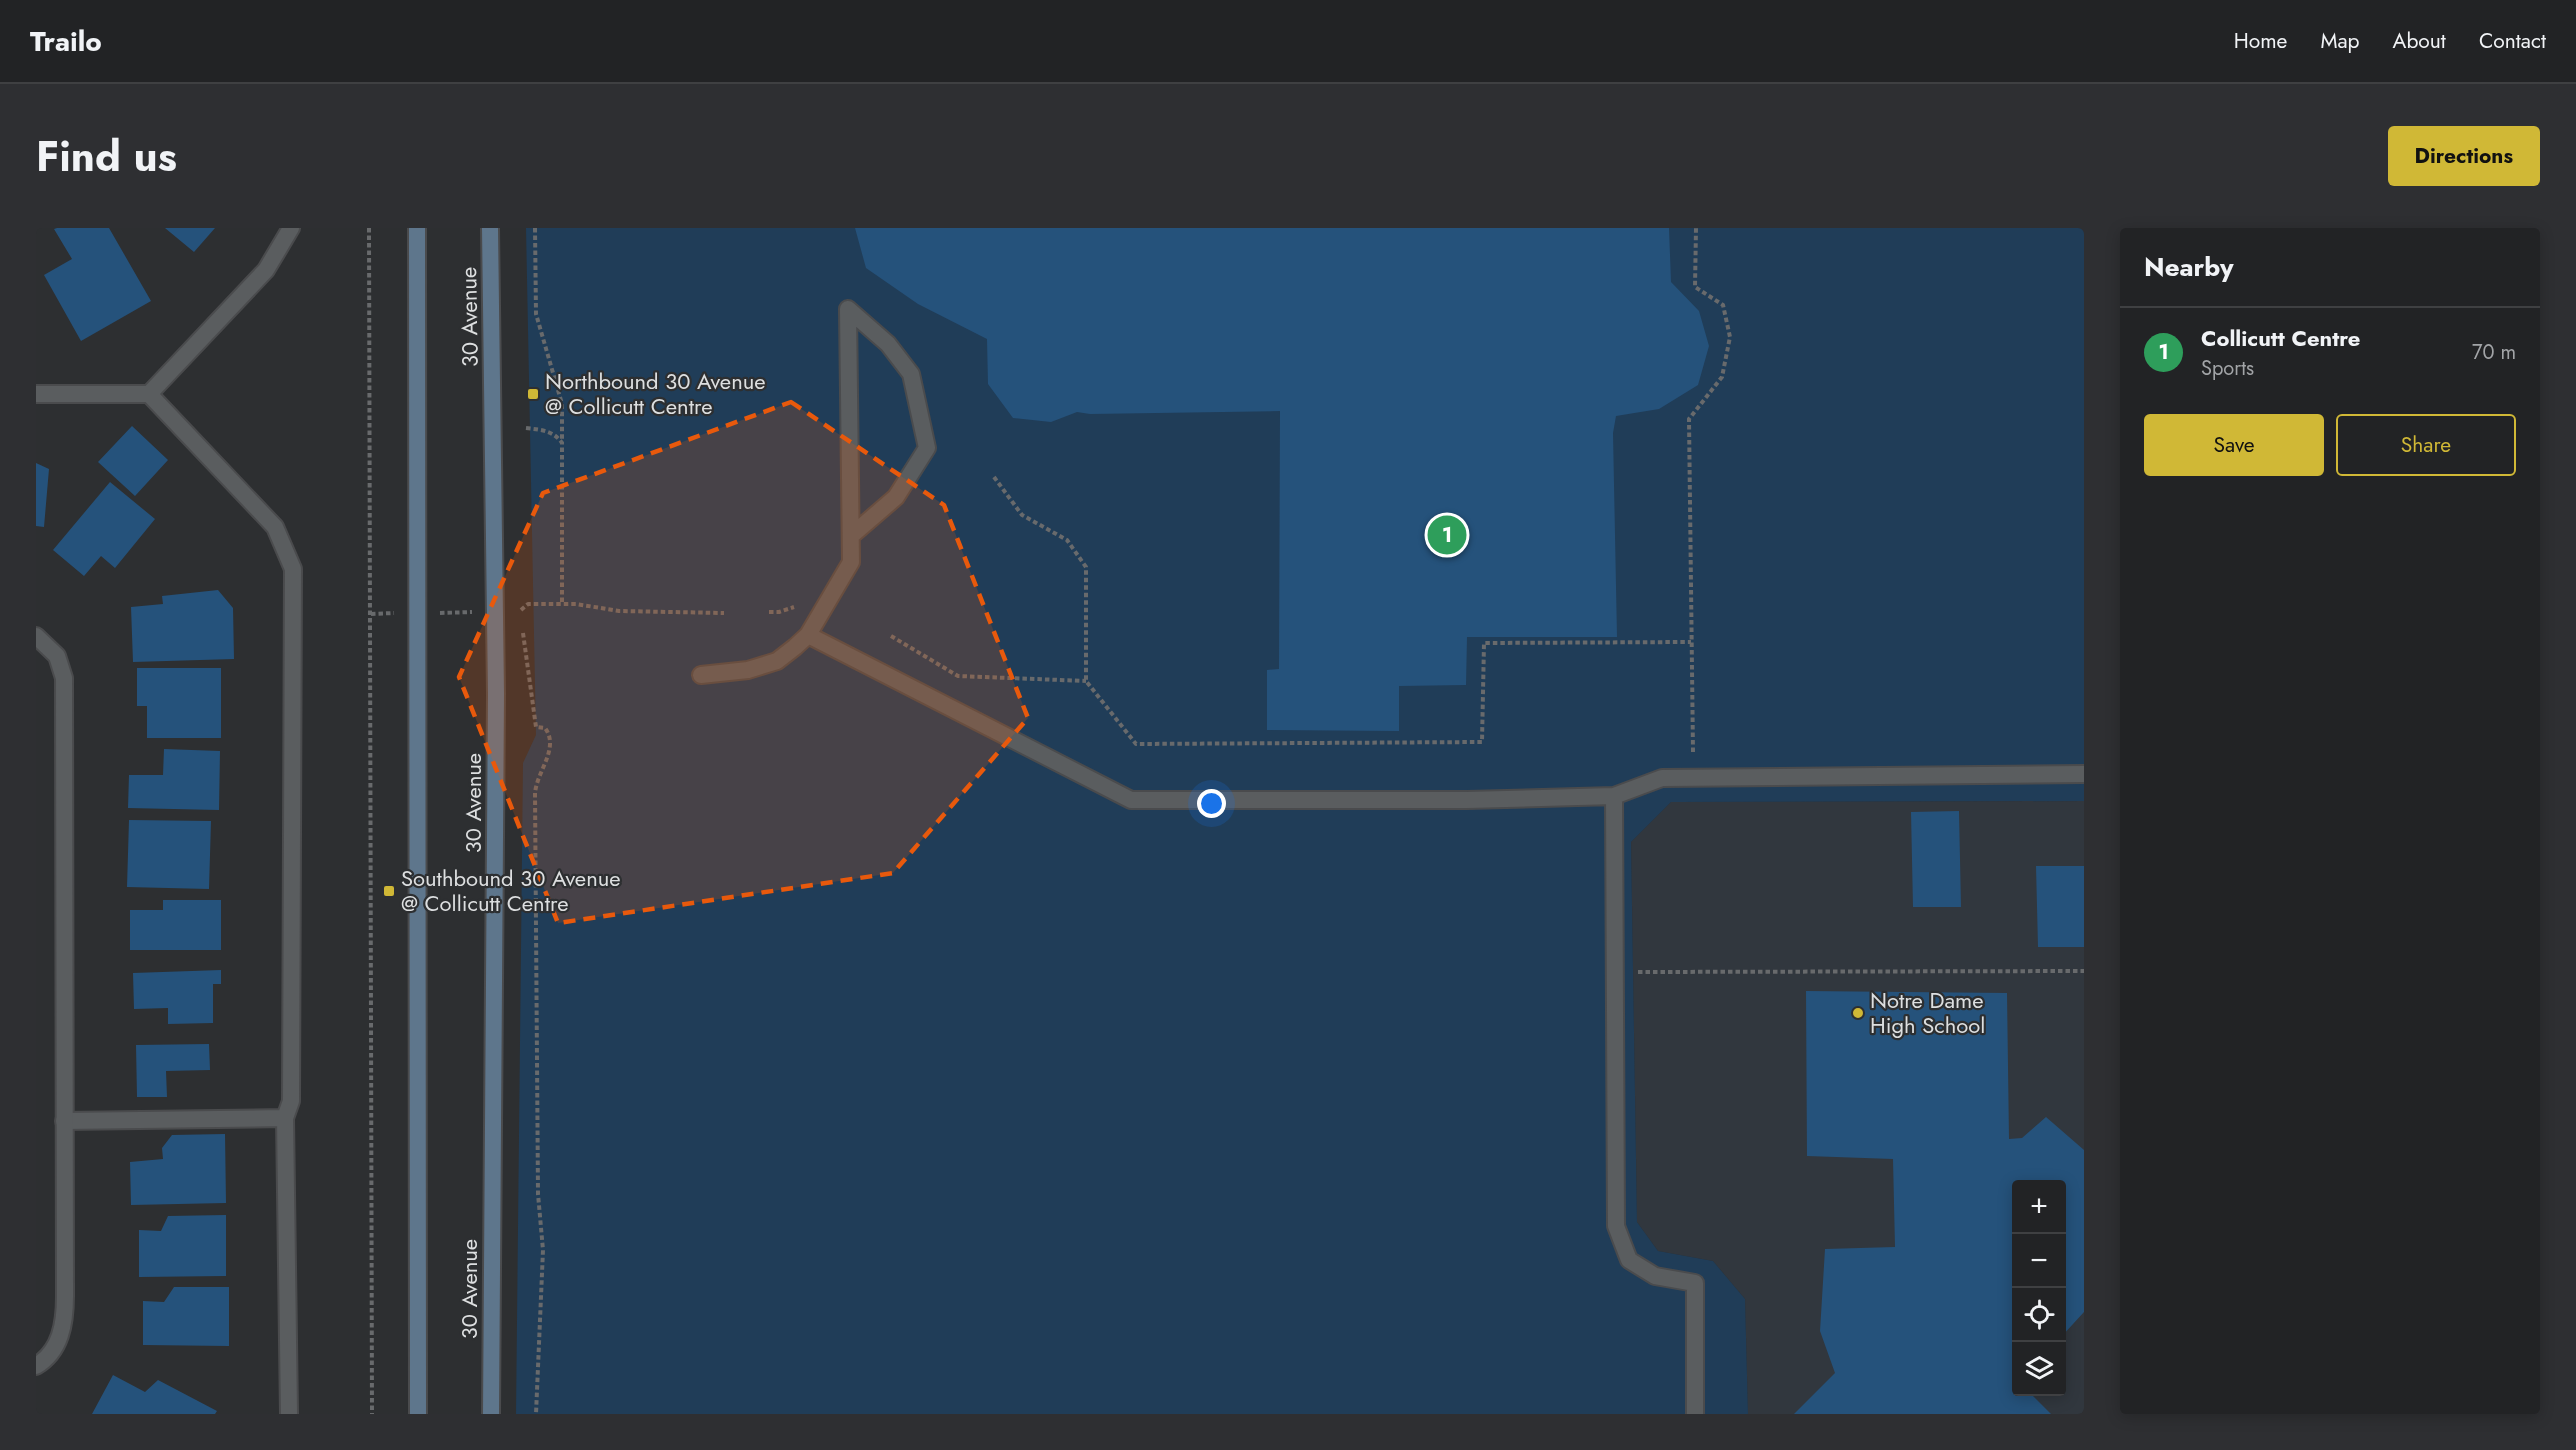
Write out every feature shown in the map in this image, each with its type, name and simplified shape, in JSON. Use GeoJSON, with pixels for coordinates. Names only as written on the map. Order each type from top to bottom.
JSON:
{"type":"FeatureCollection","features":[{"type":"Feature","properties":{"kind":"main road"},"geometry":{"type":"LineString","coordinates":[[417,228],[418,1414]]}},
{"type":"Feature","properties":{"kind":"main road","name":"30 Avenue"},"geometry":{"type":"LineString","coordinates":[[490,228],[496,612],[490,1414]]}},
{"type":"Feature","properties":{"kind":"street"},"geometry":{"type":"LineString","coordinates":[[149,394],[266,270],[291,228]]}},
{"type":"Feature","properties":{"kind":"street"},"geometry":{"type":"LineString","coordinates":[[701,675],[748,670],[777,661],[808,635],[851,562],[848,309],[888,344],[911,374],[927,448],[896,497],[852,535]]}},
{"type":"Feature","properties":{"kind":"street"},"geometry":{"type":"LineString","coordinates":[[36,394],[149,394],[275,527],[293,569],[291,1101],[285,1118],[289,1414]]}},
{"type":"Feature","properties":{"kind":"street"},"geometry":{"type":"LineString","coordinates":[[808,635],[1131,800],[1467,800],[1614,796],[1662,778],[2084,774]]}},
{"type":"Feature","properties":{"kind":"street"},"geometry":{"type":"LineString","coordinates":[[36,636],[57,656],[64,678],[65,1312],[57,1343],[48,1356],[36,1366]]}},
{"type":"Feature","properties":{"kind":"street"},"geometry":{"type":"LineString","coordinates":[[1614,796],[1616,1226],[1629,1260],[1655,1276],[1695,1283],[1695,1414]]}},
{"type":"Feature","properties":{"kind":"street"},"geometry":{"type":"LineString","coordinates":[[64,1120],[285,1118]]}},
{"type":"Feature","properties":{"kind":"path"},"geometry":{"type":"LineString","coordinates":[[369,228],[372,1414]]}},
{"type":"Feature","properties":{"kind":"path"},"geometry":{"type":"LineString","coordinates":[[535,228],[536,314],[562,404],[562,604]]}},
{"type":"Feature","properties":{"kind":"path"},"geometry":{"type":"LineString","coordinates":[[1694,777],[1689,419],[1722,377],[1730,337],[1723,305],[1695,287],[1696,228]]}},
{"type":"Feature","properties":{"kind":"path"},"geometry":{"type":"LineString","coordinates":[[526,428],[550,432],[557,435],[562,443]]}},
{"type":"Feature","properties":{"kind":"path"},"geometry":{"type":"LineString","coordinates":[[994,477],[1022,515],[1067,540],[1086,567],[1086,681],[1136,744],[1482,741],[1484,644],[1691,642]]}},
{"type":"Feature","properties":{"kind":"path"},"geometry":{"type":"LineString","coordinates":[[769,612],[789,609],[801,602]]}},
{"type":"Feature","properties":{"kind":"path"},"geometry":{"type":"LineString","coordinates":[[370,614],[519,612],[528,604],[562,604],[619,611],[723,613]]}},
{"type":"Feature","properties":{"kind":"path"},"geometry":{"type":"LineString","coordinates":[[522,632],[536,727],[545,728],[551,740],[550,752],[538,776],[535,793],[538,1194],[543,1250],[536,1414]]}},
{"type":"Feature","properties":{"kind":"path"},"geometry":{"type":"LineString","coordinates":[[891,636],[958,676],[1086,681]]}},
{"type":"Feature","properties":{"kind":"path"},"geometry":{"type":"LineString","coordinates":[[1616,972],[2084,971]]}},
{"type":"Feature","properties":{"kind":"highlighted area"},"geometry":{"type":"Polygon","coordinates":[[[791,402],[944,505],[1028,718],[893,873],[558,923],[459,677],[543,493],[791,402]]]}},
{"type":"Feature","properties":{"kind":"shaded area"},"geometry":{"type":"Polygon","coordinates":[[[526,228],[2084,228],[2084,801],[1671,802],[1631,842],[1637,1222],[1658,1251],[1713,1261],[1745,1299],[1748,1414],[516,1414],[523,763],[536,735],[526,228]]]}},
{"type":"Feature","properties":{"kind":"shaded area","name":"Notre Dame High School"},"geometry":{"type":"Polygon","coordinates":[[[2084,801],[2084,1414],[1748,1414],[1745,1299],[1713,1261],[1658,1251],[1637,1222],[1631,842],[1671,802],[2084,801]]]}},
{"type":"Feature","properties":{"kind":"building"},"geometry":{"type":"Polygon","coordinates":[[[109,228],[151,301],[81,341],[44,275],[72,259],[54,229],[109,228]]]}},
{"type":"Feature","properties":{"kind":"building"},"geometry":{"type":"Polygon","coordinates":[[[165,228],[215,228],[194,252],[165,228]]]}},
{"type":"Feature","properties":{"kind":"building"},"geometry":{"type":"Polygon","coordinates":[[[855,228],[1669,228],[1671,282],[1699,311],[1709,346],[1698,385],[1659,409],[1616,416],[1613,433],[1617,637],[1467,637],[1466,685],[1399,686],[1399,731],[1267,730],[1267,670],[1279,669],[1280,411],[1090,414],[1077,412],[1051,422],[1013,418],[988,384],[987,339],[918,304],[866,268],[855,228]]]}},
{"type":"Feature","properties":{"kind":"building"},"geometry":{"type":"Polygon","coordinates":[[[132,426],[168,460],[135,496],[98,462],[132,426]]]}},
{"type":"Feature","properties":{"kind":"building"},"geometry":{"type":"Polygon","coordinates":[[[36,463],[49,469],[44,527],[36,526],[36,463]]]}},
{"type":"Feature","properties":{"kind":"building"},"geometry":{"type":"Polygon","coordinates":[[[110,482],[155,519],[115,568],[101,556],[84,576],[53,550],[110,482]]]}},
{"type":"Feature","properties":{"kind":"building"},"geometry":{"type":"Polygon","coordinates":[[[218,590],[233,608],[234,659],[133,662],[131,607],[163,604],[162,596],[218,590]]]}},
{"type":"Feature","properties":{"kind":"building"},"geometry":{"type":"Polygon","coordinates":[[[137,668],[221,668],[221,738],[147,738],[147,706],[137,706],[137,668]]]}},
{"type":"Feature","properties":{"kind":"building"},"geometry":{"type":"Polygon","coordinates":[[[164,749],[220,751],[219,810],[128,808],[129,775],[163,775],[164,749]]]}},
{"type":"Feature","properties":{"kind":"building"},"geometry":{"type":"Polygon","coordinates":[[[1959,811],[1961,907],[1913,907],[1911,812],[1959,811]]]}},
{"type":"Feature","properties":{"kind":"building"},"geometry":{"type":"Polygon","coordinates":[[[129,820],[211,821],[209,889],[127,887],[129,820]]]}},
{"type":"Feature","properties":{"kind":"building"},"geometry":{"type":"Polygon","coordinates":[[[2036,866],[2084,866],[2084,947],[2038,947],[2036,866]]]}},
{"type":"Feature","properties":{"kind":"building"},"geometry":{"type":"Polygon","coordinates":[[[163,900],[221,900],[221,950],[130,950],[130,910],[163,910],[163,900]]]}},
{"type":"Feature","properties":{"kind":"building"},"geometry":{"type":"Polygon","coordinates":[[[221,970],[221,984],[213,984],[213,1023],[168,1024],[168,1008],[134,1009],[133,973],[221,970]]]}},
{"type":"Feature","properties":{"kind":"building"},"geometry":{"type":"Polygon","coordinates":[[[1806,991],[2007,993],[2009,1139],[2022,1138],[2046,1117],[2084,1150],[2084,1312],[2066,1332],[2066,1180],[2012,1180],[2012,1396],[2033,1396],[2051,1414],[1794,1414],[1835,1373],[1820,1331],[1825,1249],[1895,1247],[1893,1159],[1807,1156],[1806,991]]]}},
{"type":"Feature","properties":{"kind":"building"},"geometry":{"type":"Polygon","coordinates":[[[209,1044],[210,1070],[166,1071],[167,1097],[137,1097],[136,1045],[209,1044]]]}},
{"type":"Feature","properties":{"kind":"building"},"geometry":{"type":"Polygon","coordinates":[[[225,1134],[226,1203],[131,1205],[130,1162],[163,1159],[162,1148],[172,1135],[225,1134]]]}},
{"type":"Feature","properties":{"kind":"building"},"geometry":{"type":"Polygon","coordinates":[[[226,1215],[226,1276],[139,1277],[139,1230],[161,1231],[168,1216],[226,1215]]]}},
{"type":"Feature","properties":{"kind":"building"},"geometry":{"type":"Polygon","coordinates":[[[174,1287],[229,1287],[229,1346],[143,1345],[143,1301],[164,1302],[174,1287]]]}},
{"type":"Feature","properties":{"kind":"building"},"geometry":{"type":"Polygon","coordinates":[[[113,1375],[145,1392],[158,1380],[217,1411],[215,1414],[92,1414],[113,1375]]]}},
{"type":"Feature","properties":{"kind":"place","name":"Northbound 30 Avenue @ Collicutt Centre"},"geometry":{"type":"Point","coordinates":[533,394]}},
{"type":"Feature","properties":{"kind":"place","name":"Collicutt Centre"},"geometry":{"type":"Point","coordinates":[1447,535]}},
{"type":"Feature","properties":{"kind":"place","name":"Southbound 30 Avenue @ Collicutt Centre"},"geometry":{"type":"Point","coordinates":[389,891]}},
{"type":"Feature","properties":{"kind":"place","name":"Notre Dame High School"},"geometry":{"type":"Point","coordinates":[1858,1013]}}]}
